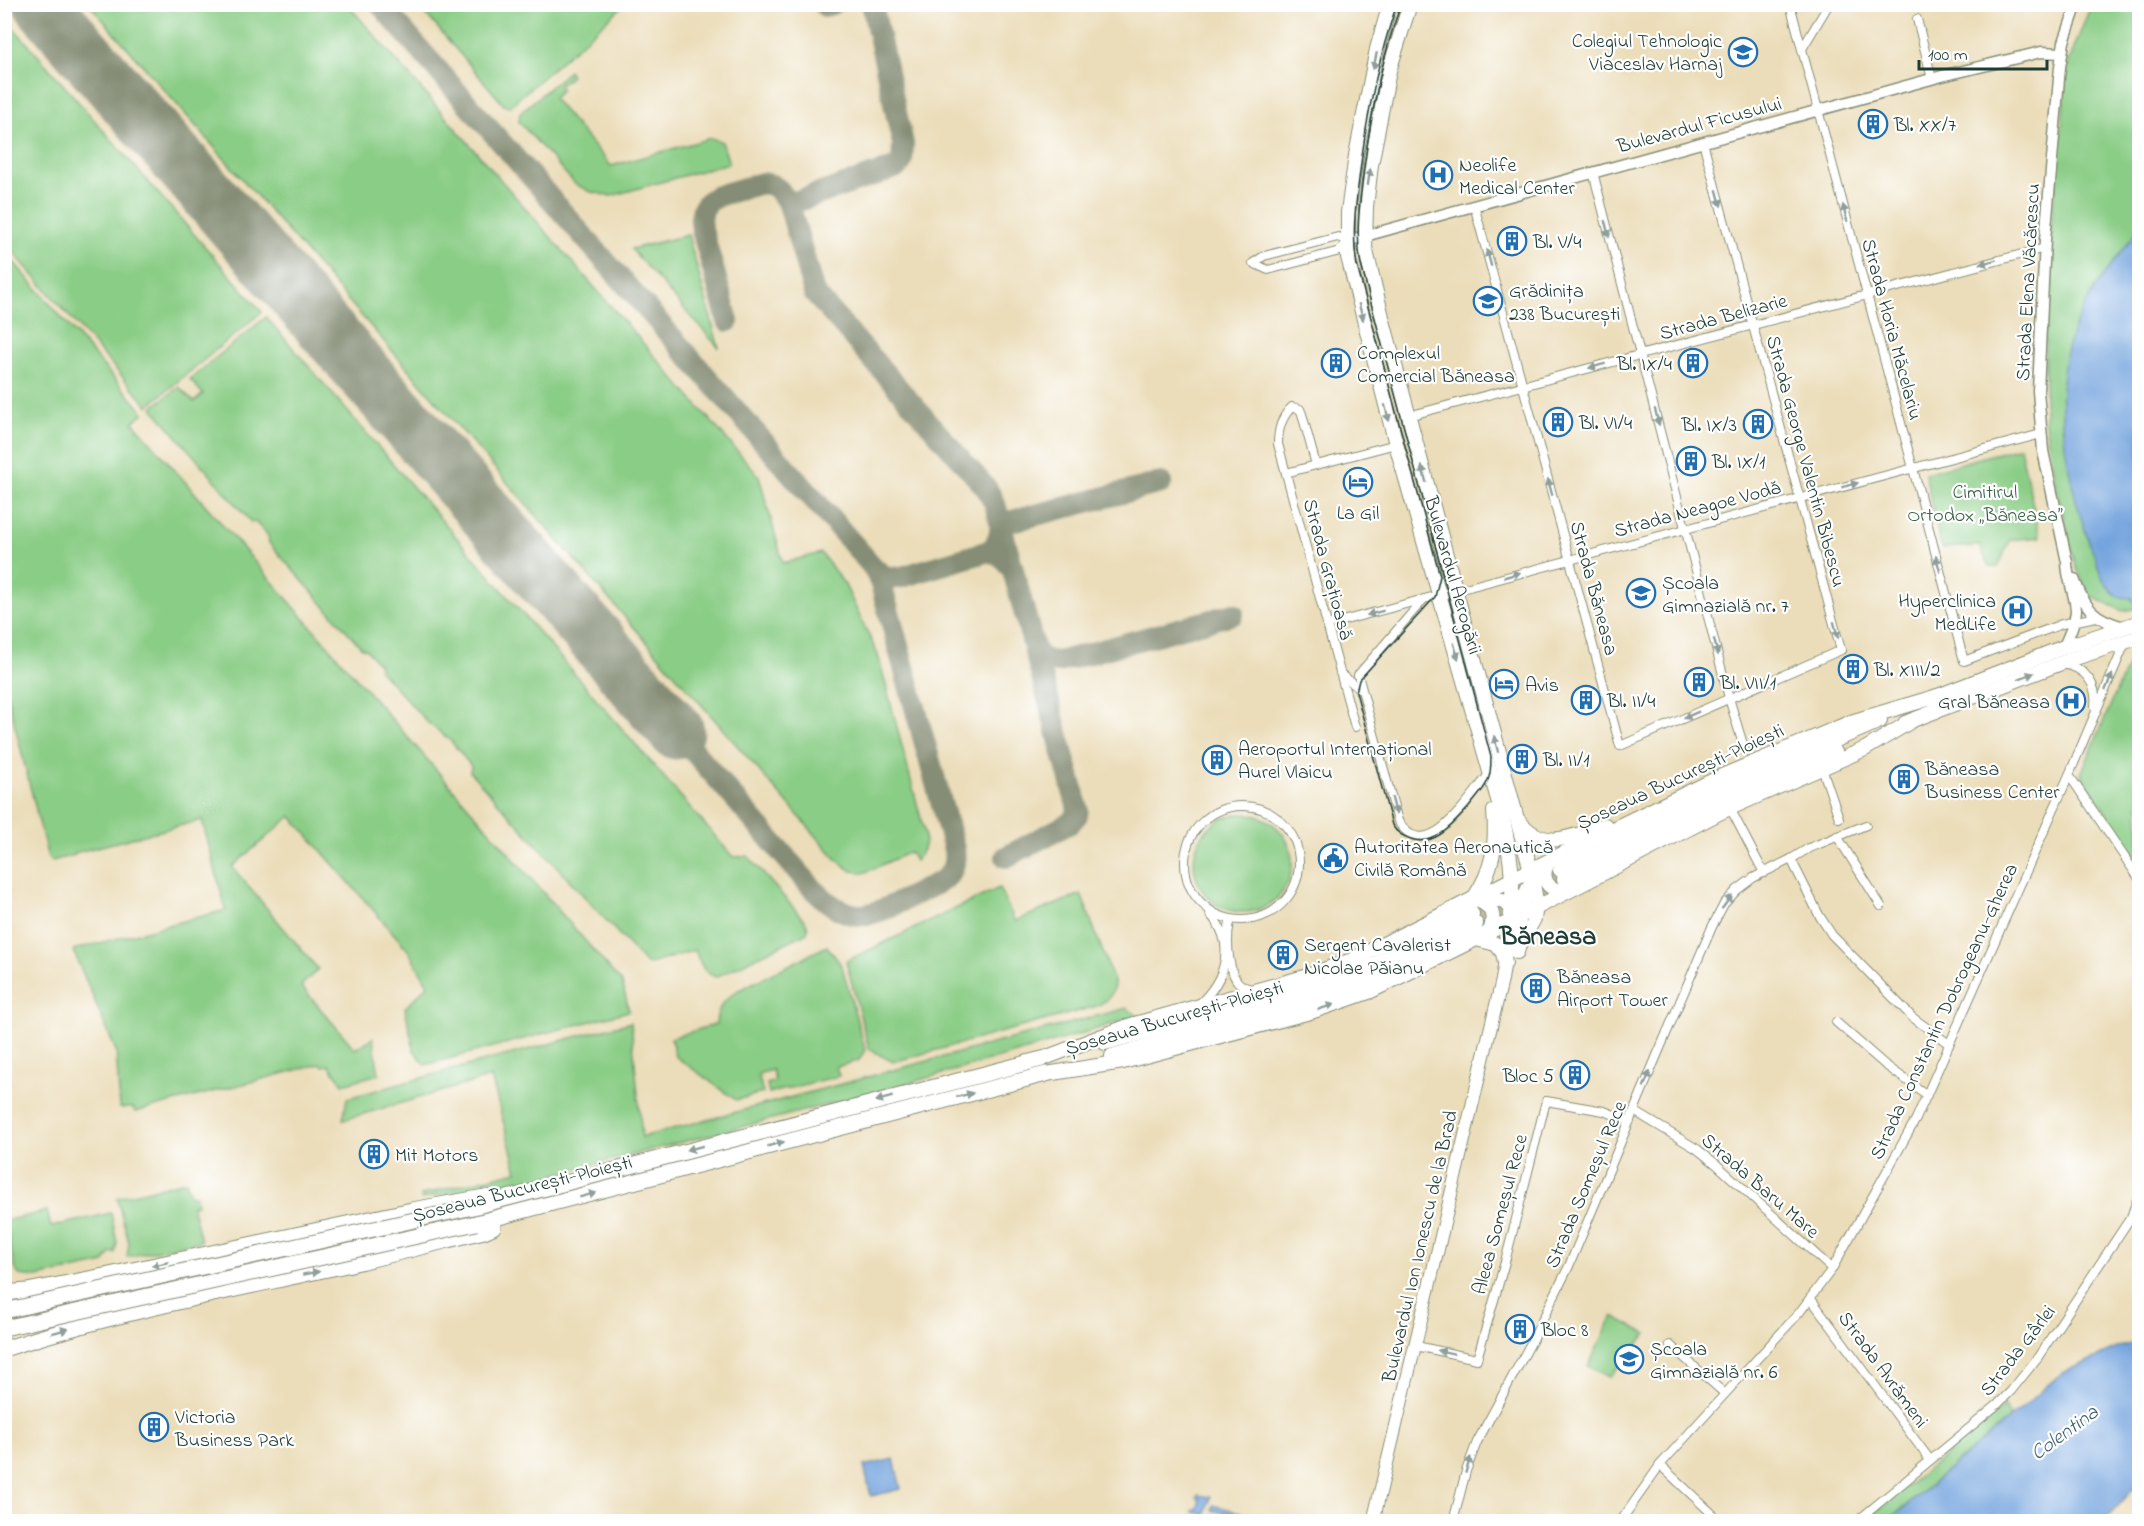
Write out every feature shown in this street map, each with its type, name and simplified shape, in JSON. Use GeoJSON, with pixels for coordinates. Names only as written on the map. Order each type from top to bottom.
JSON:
{"type":"FeatureCollection","features":[{"type":"Feature","properties":{"kind":"highway","name":"Șoseaua București-Ploiești"},"geometry":{"type":"LineString","coordinates":[[4,1311],[473,1207],[1042,1059]]}},
{"type":"Feature","properties":{"kind":"highway","name":"Șoseaua București-Ploiești"},"geometry":{"type":"LineString","coordinates":[[4,1328],[476,1223],[1046,1074]]}},
{"type":"Feature","properties":{"kind":"highway"},"geometry":{"type":"LineString","coordinates":[[4,1293],[27,1291],[108,1275],[475,1198],[526,1193]]}},
{"type":"Feature","properties":{"kind":"highway"},"geometry":{"type":"LineString","coordinates":[[4,1349],[106,1318],[345,1265],[484,1231],[531,1209]]}},
{"type":"Feature","properties":{"kind":"highway"},"geometry":{"type":"LineString","coordinates":[[4,1300],[11,1307],[16,1327],[12,1340],[4,1349]]}},
{"type":"Feature","properties":{"kind":"main road","name":"Bulevardul Aerogării"},"geometry":{"type":"LineString","coordinates":[[1390,4],[1377,49],[1349,198],[1347,241],[1350,268],[1396,444],[1490,773],[1525,880]]}},
{"type":"Feature","properties":{"kind":"main road","name":"Bulevardul Aerogării"},"geometry":{"type":"LineString","coordinates":[[1410,4],[1393,55],[1367,191],[1365,235],[1368,263],[1515,818],[1525,880],[1513,915],[1521,931],[1517,952]]}},
{"type":"Feature","properties":{"kind":"main road","name":"Șoseaua București-Ploiești"},"geometry":{"type":"LineString","coordinates":[[1559,876],[1736,783],[1938,696],[2064,647],[2132,632]]}},
{"type":"Feature","properties":{"kind":"main road","name":"Șoseaua București-Ploiești"},"geometry":{"type":"LineString","coordinates":[[1559,876],[1730,797],[2132,632]]}},
{"type":"Feature","properties":{"kind":"main road","name":"Șoseaua București-Ploiești"},"geometry":{"type":"LineString","coordinates":[[1559,876],[1646,812],[1722,776],[1854,721],[1938,696]]}},
{"type":"Feature","properties":{"kind":"main road","name":"Șoseaua București-Ploiești"},"geometry":{"type":"LineString","coordinates":[[1042,1059],[1131,1025],[1257,991],[1353,960],[1473,900],[1525,880],[1559,876],[1730,808],[1865,749],[1913,720]]}},
{"type":"Feature","properties":{"kind":"main road"},"geometry":{"type":"LineString","coordinates":[[1473,900],[1485,881],[1495,852],[1490,773]]}},
{"type":"Feature","properties":{"kind":"main road"},"geometry":{"type":"LineString","coordinates":[[1515,818],[1536,837],[1553,840],[1646,812]]}},
{"type":"Feature","properties":{"kind":"main road"},"geometry":{"type":"LineString","coordinates":[[1525,880],[1559,876]]}},
{"type":"Feature","properties":{"kind":"main road","name":"Șoseaua București-Ploiești"},"geometry":{"type":"LineString","coordinates":[[1513,915],[1525,880]]}},
{"type":"Feature","properties":{"kind":"main road","name":"Bulevardul Ion Ionescu de la Brad"},"geometry":{"type":"LineString","coordinates":[[1502,980],[1535,919],[1525,880]]}},
{"type":"Feature","properties":{"kind":"main road"},"geometry":{"type":"LineString","coordinates":[[1473,900],[1493,898],[1513,915],[1490,932]]}},
{"type":"Feature","properties":{"kind":"main road"},"geometry":{"type":"LineString","coordinates":[[1473,900],[1486,904],[1491,910],[1494,919],[1490,932]]}},
{"type":"Feature","properties":{"kind":"main road","name":"Bulevardul Ion Ionescu de la Brad"},"geometry":{"type":"LineString","coordinates":[[1374,1519],[1502,980],[1513,915]]}},
{"type":"Feature","properties":{"kind":"main road","name":"Șoseaua București-Ploiești"},"geometry":{"type":"LineString","coordinates":[[1042,1059],[1325,984],[1474,919],[1378,974],[1329,994],[1046,1074]]}},
{"type":"Feature","properties":{"kind":"main road","name":"Șoseaua București-Ploiești"},"geometry":{"type":"LineString","coordinates":[[1046,1074],[1123,1062],[1314,1011],[1378,988],[1490,932]]}},
{"type":"Feature","properties":{"kind":"main road"},"geometry":{"type":"LineString","coordinates":[[1476,939],[1497,945],[1503,953],[1505,963]]}},
{"type":"Feature","properties":{"kind":"street","name":"Strada Horia Măcelariu"},"geometry":{"type":"LineString","coordinates":[[1790,4],[1964,661],[2074,621]]}},
{"type":"Feature","properties":{"kind":"street"},"geometry":{"type":"LineString","coordinates":[[1802,49],[1829,4]]}},
{"type":"Feature","properties":{"kind":"street","name":"Strada Elena Văcărescu"},"geometry":{"type":"LineString","coordinates":[[2077,4],[2062,53],[2045,248],[2038,370],[2041,434],[2067,562],[2081,597],[2096,616]]}},
{"type":"Feature","properties":{"kind":"street"},"geometry":{"type":"LineString","coordinates":[[1917,19],[1932,79]]}},
{"type":"Feature","properties":{"kind":"street","name":"Bulevardul Ficusului"},"geometry":{"type":"LineString","coordinates":[[1347,241],[1338,237],[1264,256],[1253,263],[1268,270],[1340,251],[1347,241],[1365,235],[1932,79],[2041,51],[2062,53]]}},
{"type":"Feature","properties":{"kind":"street","name":"Strada George Valentin Bibescu"},"geometry":{"type":"LineString","coordinates":[[1703,142],[1841,650]]}},
{"type":"Feature","properties":{"kind":"street"},"geometry":{"type":"LineString","coordinates":[[1593,172],[1729,698],[1745,751]]}},
{"type":"Feature","properties":{"kind":"street","name":"Strada Băneasa"},"geometry":{"type":"LineString","coordinates":[[1474,205],[1620,746],[1841,650]]}},
{"type":"Feature","properties":{"kind":"street","name":"Strada Belizarie"},"geometry":{"type":"LineString","coordinates":[[1408,416],[2045,248]]}},
{"type":"Feature","properties":{"kind":"street","name":"Strada Grațioasă"},"geometry":{"type":"LineString","coordinates":[[1316,465],[1300,409],[1292,407],[1284,416],[1278,434],[1278,444],[1355,727]]}},
{"type":"Feature","properties":{"kind":"street","name":"Strada Neagoe Vodă"},"geometry":{"type":"LineString","coordinates":[[1327,625],[2041,434]]}},
{"type":"Feature","properties":{"kind":"street"},"geometry":{"type":"LineString","coordinates":[[1286,473],[1396,444]]}},
{"type":"Feature","properties":{"kind":"street","name":"Strada Elena Văcărescu"},"geometry":{"type":"LineString","coordinates":[[2064,647],[2074,621],[2076,608],[2067,575],[2067,562]]}},
{"type":"Feature","properties":{"kind":"street","name":"Strada Grațioasă"},"geometry":{"type":"LineString","coordinates":[[1424,600],[1359,672],[1398,822],[1407,832],[1418,837],[1441,830],[1490,773]]}},
{"type":"Feature","properties":{"kind":"street"},"geometry":{"type":"LineString","coordinates":[[2074,621],[2096,616],[2132,632]]}},
{"type":"Feature","properties":{"kind":"street","name":"Strada Constantin Dobrogeanu-Gherea"},"geometry":{"type":"LineString","coordinates":[[1620,1521],[1660,1465],[1811,1299],[1832,1269],[1907,1138],[2132,632]]}},
{"type":"Feature","properties":{"kind":"street","name":"Strada Constantin Dobrogeanu-Gherea"},"geometry":{"type":"LineString","coordinates":[[2058,664],[2066,664],[2081,670],[2092,682],[2096,697],[2091,722]]}},
{"type":"Feature","properties":{"kind":"street"},"geometry":{"type":"LineString","coordinates":[[1340,673],[1363,692]]}},
{"type":"Feature","properties":{"kind":"street"},"geometry":{"type":"LineString","coordinates":[[1822,768],[1839,818]]}},
{"type":"Feature","properties":{"kind":"street"},"geometry":{"type":"LineString","coordinates":[[2069,775],[2139,880]]}},
{"type":"Feature","properties":{"kind":"street"},"geometry":{"type":"LineString","coordinates":[[1249,806],[1270,813],[1280,820],[1295,840],[1300,865],[1297,880],[1286,901],[1275,911],[1261,918],[1224,922],[1202,904],[1191,888],[1185,870],[1186,851],[1198,826],[1213,814],[1230,807],[1249,806]]}},
{"type":"Feature","properties":{"kind":"street"},"geometry":{"type":"LineString","coordinates":[[1730,808],[1764,873]]}},
{"type":"Feature","properties":{"kind":"street","name":"Strada Someșul Rece"},"geometry":{"type":"LineString","coordinates":[[1453,1521],[1466,1471],[1477,1442],[1564,1276],[1712,927],[1724,904],[1749,880],[1791,860],[1809,848],[1866,825]]}},
{"type":"Feature","properties":{"kind":"street"},"geometry":{"type":"LineString","coordinates":[[1837,836],[1881,906]]}},
{"type":"Feature","properties":{"kind":"street"},"geometry":{"type":"LineString","coordinates":[[1791,860],[1819,915],[1832,935],[1912,1017],[1949,1044]]}},
{"type":"Feature","properties":{"kind":"street"},"geometry":{"type":"LineString","coordinates":[[1196,1007],[1210,993],[1228,965],[1229,935],[1224,922],[1202,904]]}},
{"type":"Feature","properties":{"kind":"street"},"geometry":{"type":"LineString","coordinates":[[1224,922],[1228,965],[1238,983],[1257,991]]}},
{"type":"Feature","properties":{"kind":"street"},"geometry":{"type":"LineString","coordinates":[[1836,1022],[1884,1064],[1927,1095]]}},
{"type":"Feature","properties":{"kind":"street","name":"Aleea Someșul Rece"},"geometry":{"type":"LineString","coordinates":[[1416,1346],[1477,1359],[1505,1262],[1546,1101],[1604,1111],[1630,1121]]}},
{"type":"Feature","properties":{"kind":"street","name":"Strada Baru Mare"},"geometry":{"type":"LineString","coordinates":[[1634,1111],[1697,1149],[1716,1164],[1832,1269]]}},
{"type":"Feature","properties":{"kind":"street","name":"Strada Gârlei"},"geometry":{"type":"LineString","coordinates":[[1856,1521],[2003,1399],[2038,1357],[2131,1217],[2139,1192]]}},
{"type":"Feature","properties":{"kind":"street","name":"Strada Avrămeni"},"geometry":{"type":"LineString","coordinates":[[1811,1299],[1930,1460]]}},
{"type":"Feature","properties":{"kind":"street"},"geometry":{"type":"LineString","coordinates":[[1670,1345],[1724,1393]]}},
{"type":"Feature","properties":{"kind":"street"},"geometry":{"type":"LineString","coordinates":[[1660,1465],[1721,1521]]}},
{"type":"Feature","properties":{"kind":"street"},"geometry":{"type":"LineString","coordinates":[[1374,1519],[1393,1521]]}},
{"type":"Feature","properties":{"kind":"green space"},"geometry":{"type":"Polygon","coordinates":[[[90,5],[348,5],[759,476],[783,563],[821,553],[845,585],[878,655],[925,834],[923,849],[915,861],[910,852],[864,873],[852,871],[838,861],[90,5]]]}},
{"type":"Feature","properties":{"kind":"green space"},"geometry":{"type":"Polygon","coordinates":[[[418,5],[624,5],[509,107],[504,105],[418,5]]]}},
{"type":"Feature","properties":{"kind":"green space"},"geometry":{"type":"Polygon","coordinates":[[[2091,5],[2139,5],[2139,229],[2100,281],[2071,336],[2065,360],[2062,389],[2062,425],[2077,501],[2089,543],[2138,608],[2123,611],[2088,595],[2076,566],[2055,483],[2045,424],[2045,330],[2052,217],[2068,64],[2091,5]]]}},
{"type":"Feature","properties":{"kind":"green space"},"geometry":{"type":"Polygon","coordinates":[[[5,18],[262,312],[148,406],[5,243],[5,18]]]}},
{"type":"Feature","properties":{"kind":"green space"},"geometry":{"type":"Polygon","coordinates":[[[569,71],[571,76],[559,86],[561,90],[553,98],[611,166],[711,138],[722,142],[729,163],[611,196],[591,192],[575,184],[519,122],[520,113],[569,71]]]}},
{"type":"Feature","properties":{"kind":"green space"},"geometry":{"type":"Polygon","coordinates":[[[688,235],[719,348],[631,249],[688,235]]]}},
{"type":"Feature","properties":{"kind":"green space"},"geometry":{"type":"Polygon","coordinates":[[[5,252],[144,413],[133,422],[622,983],[629,1011],[425,1065],[414,1050],[405,1008],[428,985],[408,950],[291,816],[232,867],[318,969],[301,986],[355,1049],[373,1038],[379,1074],[343,1084],[329,1065],[320,1064],[135,1112],[133,1108],[120,1108],[116,1051],[73,950],[226,910],[202,820],[74,853],[75,855],[52,861],[48,858],[5,686],[5,252]]]}},
{"type":"Feature","properties":{"kind":"green space"},"geometry":{"type":"Polygon","coordinates":[[[266,317],[733,857],[748,856],[806,922],[808,929],[806,933],[716,977],[705,970],[695,950],[647,965],[470,772],[471,766],[451,741],[427,722],[379,669],[379,665],[366,649],[362,648],[269,543],[268,535],[255,522],[251,522],[153,407],[179,387],[194,402],[203,394],[190,379],[266,317]]]}},
{"type":"Feature","properties":{"kind":"green space","name":"Cimitirul Ortodox „Băneasa”"},"geometry":{"type":"Polygon","coordinates":[[[2020,447],[2040,537],[2010,540],[1998,567],[1989,567],[1980,546],[1941,548],[1925,473],[2020,447]]]}},
{"type":"Feature","properties":{"kind":"green space"},"geometry":{"type":"Polygon","coordinates":[[[2139,646],[2139,862],[2081,774],[2135,648],[2139,646]]]}},
{"type":"Feature","properties":{"kind":"green space"},"geometry":{"type":"Polygon","coordinates":[[[1243,814],[1262,817],[1278,828],[1289,844],[1292,863],[1289,882],[1278,898],[1262,909],[1243,912],[1224,909],[1208,898],[1197,882],[1194,863],[1197,844],[1208,828],[1224,817],[1243,814]]]}},
{"type":"Feature","properties":{"kind":"green space"},"geometry":{"type":"Polygon","coordinates":[[[999,888],[1015,921],[1081,894],[1114,982],[1110,997],[1097,1006],[893,1062],[869,1049],[846,961],[999,888]]]}},
{"type":"Feature","properties":{"kind":"green space"},"geometry":{"type":"Polygon","coordinates":[[[827,946],[842,966],[865,1050],[859,1060],[836,1067],[839,1076],[769,1093],[767,1084],[775,1081],[772,1070],[758,1074],[763,1093],[736,1100],[675,1056],[671,1038],[716,1024],[722,1004],[737,991],[827,946]]]}},
{"type":"Feature","properties":{"kind":"green space"},"geometry":{"type":"Polygon","coordinates":[[[1127,1008],[1138,1016],[835,1103],[531,1181],[471,1189],[422,1199],[421,1195],[517,1171],[491,1077],[343,1120],[347,1098],[631,1022],[642,1137],[1127,1008]]]}},
{"type":"Feature","properties":{"kind":"green space"},"geometry":{"type":"Polygon","coordinates":[[[186,1181],[190,1196],[196,1195],[197,1204],[192,1205],[201,1241],[127,1257],[129,1243],[117,1198],[186,1181]]]}},
{"type":"Feature","properties":{"kind":"green space"},"geometry":{"type":"Polygon","coordinates":[[[47,1211],[51,1227],[111,1213],[117,1243],[115,1253],[111,1253],[104,1263],[96,1265],[37,1277],[19,1275],[15,1268],[5,1221],[47,1211]]]}},
{"type":"Feature","properties":{"kind":"green space"},"geometry":{"type":"Polygon","coordinates":[[[1613,1316],[1647,1334],[1609,1377],[1588,1366],[1613,1316]]]}},
{"type":"Feature","properties":{"kind":"green space"},"geometry":{"type":"Polygon","coordinates":[[[2005,1406],[2010,1417],[1888,1521],[1865,1521],[2005,1406]]]}},
{"type":"Feature","properties":{"kind":"water"},"geometry":{"type":"Polygon","coordinates":[[[2139,229],[2139,612],[2132,598],[2118,597],[2104,581],[2085,531],[2070,476],[2065,446],[2062,388],[2071,336],[2084,307],[2100,280],[2139,229]]]}},
{"type":"Feature","properties":{"kind":"water","name":"Colentina"},"geometry":{"type":"Polygon","coordinates":[[[2139,1341],[2139,1483],[2104,1521],[1889,1521],[2062,1373],[2117,1348],[2139,1341]]]}},
{"type":"Feature","properties":{"kind":"water"},"geometry":{"type":"Polygon","coordinates":[[[894,1459],[901,1489],[871,1496],[864,1466],[894,1459]]]}},
{"type":"Feature","properties":{"kind":"water"},"geometry":{"type":"Polygon","coordinates":[[[1198,1495],[1210,1497],[1205,1515],[1193,1512],[1194,1509],[1197,1510],[1200,1499],[1197,1498],[1198,1495]]]}},
{"type":"Feature","properties":{"kind":"water"},"geometry":{"type":"Polygon","coordinates":[[[1213,1505],[1243,1513],[1242,1518],[1212,1510],[1213,1505]]]}},
{"type":"Feature","properties":{"kind":"taxiway"},"geometry":{"type":"LineString","coordinates":[[380,4],[874,568],[881,584],[954,849],[953,868],[940,882],[880,911],[863,915],[842,911],[814,890],[676,731]]}},
{"type":"Feature","properties":{"kind":"taxiway"},"geometry":{"type":"LineString","coordinates":[[825,6],[832,4]]}},
{"type":"Feature","properties":{"kind":"taxiway"},"geometry":{"type":"LineString","coordinates":[[789,204],[897,167],[902,161],[903,144],[872,4]]}},
{"type":"Feature","properties":{"kind":"taxiway"},"geometry":{"type":"LineString","coordinates":[[728,321],[702,230],[703,209],[717,196],[762,183],[772,185],[779,190],[789,204],[814,293],[987,489],[995,504],[1078,809],[1077,815],[1070,823],[1006,857]]}},
{"type":"Feature","properties":{"kind":"taxiway"},"geometry":{"type":"LineString","coordinates":[[1012,569],[1003,557],[989,551],[998,539],[1000,524],[1161,483]]}},
{"type":"Feature","properties":{"kind":"taxiway"},"geometry":{"type":"LineString","coordinates":[[874,568],[886,577],[898,578],[989,551]]}},
{"type":"Feature","properties":{"kind":"taxiway"},"geometry":{"type":"LineString","coordinates":[[1035,652],[1045,660],[1058,662],[1233,614]]}},
{"type":"Feature","properties":{"kind":"runway"},"geometry":{"type":"LineString","coordinates":[[42,4],[676,731]]}},
{"type":"Feature","properties":{"kind":"tunnel"},"geometry":{"type":"LineString","coordinates":[[1472,914],[1560,870]]}},
{"type":"Feature","properties":{"kind":"tunnel"},"geometry":{"type":"LineString","coordinates":[[1476,924],[1560,881]]}},
{"type":"Feature","properties":{"kind":"tram line"},"geometry":{"type":"LineString","coordinates":[[1397,4],[1378,69],[1369,113],[1356,201],[1355,244],[1357,266],[1440,576],[1435,597],[1359,680],[1356,692],[1392,825],[1402,835],[1420,841],[1428,840],[1444,832],[1469,807],[1488,780],[1491,757],[1359,253],[1360,205],[1370,127],[1383,65],[1401,4]]}},
{"type":"Feature","properties":{"kind":"place","name":"Colegiul Tehnologic Viaceslav Harnaj"},"geometry":{"type":"Point","coordinates":[1743,52]}},
{"type":"Feature","properties":{"kind":"place","name":"Bl. XX/7"},"geometry":{"type":"Point","coordinates":[1873,124]}},
{"type":"Feature","properties":{"kind":"place","name":"Neolife Medical Center"},"geometry":{"type":"Point","coordinates":[1438,175]}},
{"type":"Feature","properties":{"kind":"place","name":"Bl. V/4"},"geometry":{"type":"Point","coordinates":[1512,241]}},
{"type":"Feature","properties":{"kind":"place","name":"Grădinița 238 București"},"geometry":{"type":"Point","coordinates":[1488,301]}},
{"type":"Feature","properties":{"kind":"place","name":"Complexul Comercial Băneasa"},"geometry":{"type":"Point","coordinates":[1336,363]}},
{"type":"Feature","properties":{"kind":"place","name":"Bl. IX/4"},"geometry":{"type":"Point","coordinates":[1693,363]}},
{"type":"Feature","properties":{"kind":"place","name":"Bl. VI/4"},"geometry":{"type":"Point","coordinates":[1558,422]}},
{"type":"Feature","properties":{"kind":"place","name":"Bl. IX/3"},"geometry":{"type":"Point","coordinates":[1758,424]}},
{"type":"Feature","properties":{"kind":"place","name":"Bl. IX/1"},"geometry":{"type":"Point","coordinates":[1691,461]}},
{"type":"Feature","properties":{"kind":"place","name":"La Gil"},"geometry":{"type":"Point","coordinates":[1358,482]}},
{"type":"Feature","properties":{"kind":"place","name":"Școala Gimnazială nr. 7"},"geometry":{"type":"Point","coordinates":[1641,593]}},
{"type":"Feature","properties":{"kind":"place","name":"Hyperclinica MedLife"},"geometry":{"type":"Point","coordinates":[2017,611]}},
{"type":"Feature","properties":{"kind":"place","name":"Bl. XIII/2"},"geometry":{"type":"Point","coordinates":[1853,669]}},
{"type":"Feature","properties":{"kind":"place","name":"Bl. VII/1"},"geometry":{"type":"Point","coordinates":[1699,682]}},
{"type":"Feature","properties":{"kind":"place","name":"Avis"},"geometry":{"type":"Point","coordinates":[1504,684]}},
{"type":"Feature","properties":{"kind":"place","name":"Bl. II/4"},"geometry":{"type":"Point","coordinates":[1586,700]}},
{"type":"Feature","properties":{"kind":"place","name":"Gral Băneasa"},"geometry":{"type":"Point","coordinates":[2071,701]}},
{"type":"Feature","properties":{"kind":"place","name":"Bl. II/1"},"geometry":{"type":"Point","coordinates":[1522,759]}},
{"type":"Feature","properties":{"kind":"place","name":"Aeroportul Internațional Aurel Vlaicu"},"geometry":{"type":"Point","coordinates":[1217,760]}},
{"type":"Feature","properties":{"kind":"place","name":"Băneasa Business Center"},"geometry":{"type":"Point","coordinates":[1904,779]}},
{"type":"Feature","properties":{"kind":"place","name":"Autoritatea Aeronautică Civilă Română"},"geometry":{"type":"Point","coordinates":[1333,858]}},
{"type":"Feature","properties":{"kind":"place","name":"Sergent Cavalerist Nicolae Păianu"},"geometry":{"type":"Point","coordinates":[1283,955]}},
{"type":"Feature","properties":{"kind":"place","name":"Băneasa Airport Tower"},"geometry":{"type":"Point","coordinates":[1536,988]}},
{"type":"Feature","properties":{"kind":"place","name":"Bloc 5"},"geometry":{"type":"Point","coordinates":[1575,1075]}},
{"type":"Feature","properties":{"kind":"place","name":"Mit Motors"},"geometry":{"type":"Point","coordinates":[374,1154]}},
{"type":"Feature","properties":{"kind":"place","name":"Bloc 8"},"geometry":{"type":"Point","coordinates":[1520,1329]}},
{"type":"Feature","properties":{"kind":"place","name":"Școala Gimnazială nr. 6"},"geometry":{"type":"Point","coordinates":[1629,1359]}},
{"type":"Feature","properties":{"kind":"place","name":"Victoria Business Park"},"geometry":{"type":"Point","coordinates":[154,1427]}},
{"type":"Feature","properties":{"kind":"district","name":"Băneasa"},"geometry":{"type":"Point","coordinates":[1548,935]}}]}
